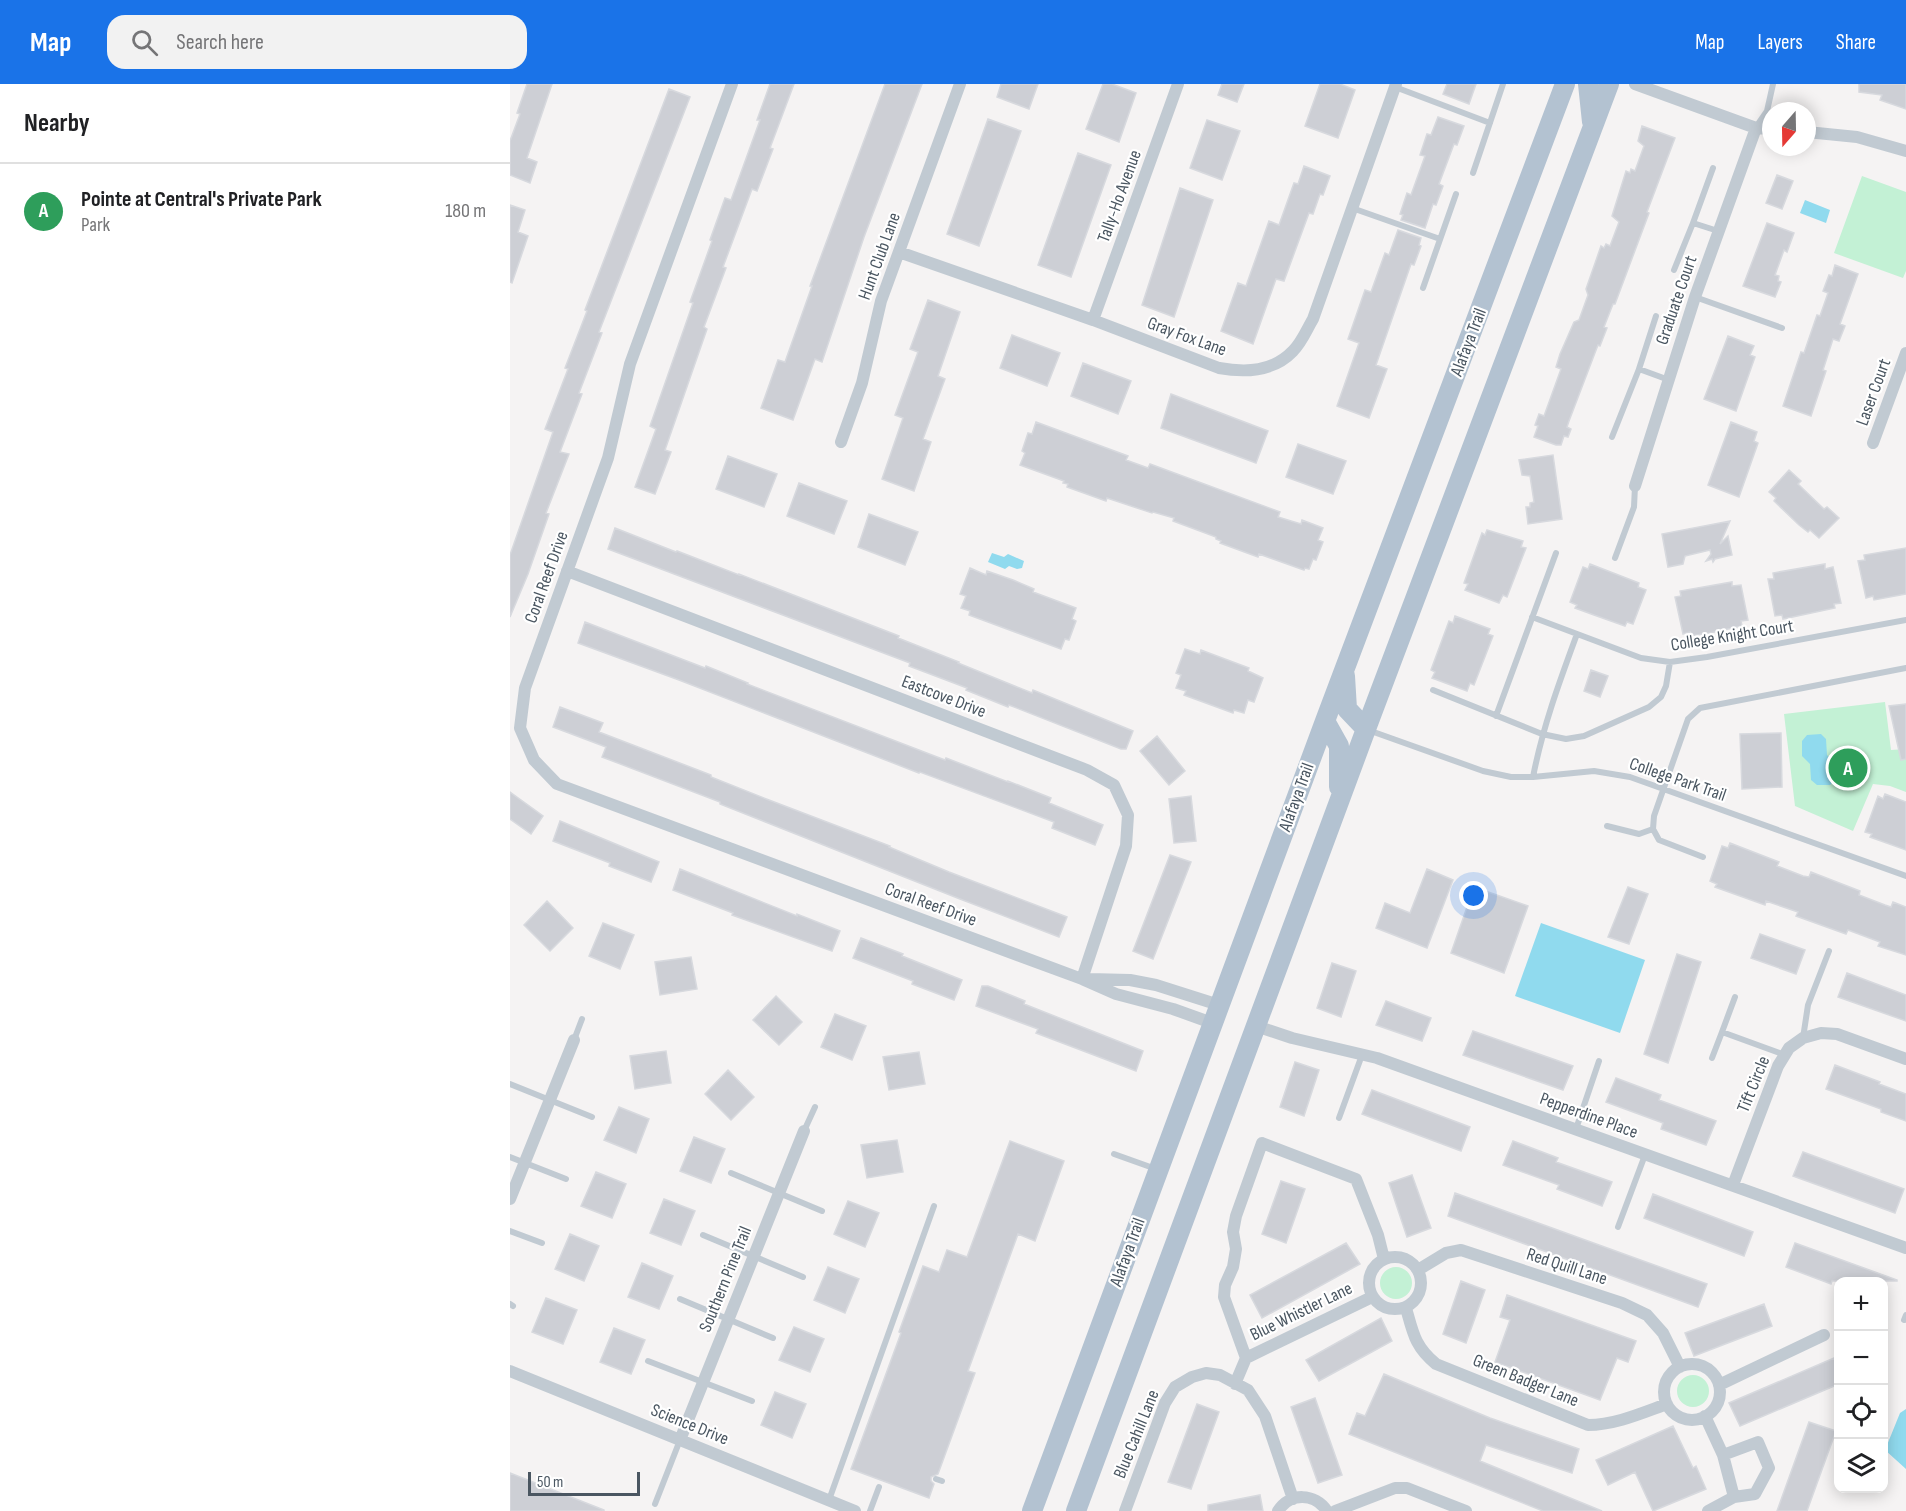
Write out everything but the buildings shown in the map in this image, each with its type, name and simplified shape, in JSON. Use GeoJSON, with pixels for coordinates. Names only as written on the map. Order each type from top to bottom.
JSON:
{"type":"FeatureCollection","features":[{"type":"Feature","properties":{"kind":"main road","name":"Alafaya Trail"},"geometry":{"type":"LineString","coordinates":[[1032,1511],[1345,667],[1565,84]]}},
{"type":"Feature","properties":{"kind":"main road"},"geometry":{"type":"LineString","coordinates":[[1588,84],[1593,128]]}},
{"type":"Feature","properties":{"kind":"main road"},"geometry":{"type":"LineString","coordinates":[[1076,1511],[1366,729],[1609,84]]}},
{"type":"Feature","properties":{"kind":"main road"},"geometry":{"type":"LineString","coordinates":[[1345,667],[1347,709],[1366,729]]}},
{"type":"Feature","properties":{"kind":"main road"},"geometry":{"type":"LineString","coordinates":[[1325,721],[1339,746],[1339,802]]}},
{"type":"Feature","properties":{"kind":"street","name":"Coral Reef Drive"},"geometry":{"type":"LineString","coordinates":[[732,84],[630,364],[608,458],[525,687],[520,728],[534,760],[557,784],[1082,979],[1116,994],[1173,1009],[1216,1014]]}},
{"type":"Feature","properties":{"kind":"street","name":"Hunt Club Lane"},"geometry":{"type":"LineString","coordinates":[[841,442],[862,383],[881,301],[960,84]]}},
{"type":"Feature","properties":{"kind":"street","name":"Tally-Ho Avenue"},"geometry":{"type":"LineString","coordinates":[[1093,320],[1178,84]]}},
{"type":"Feature","properties":{"kind":"street"},"geometry":{"type":"LineString","coordinates":[[1635,84],[1762,128]]}},
{"type":"Feature","properties":{"kind":"street","name":"Gray Fox Lane"},"geometry":{"type":"LineString","coordinates":[[899,252],[1093,320],[1220,368],[1240,372],[1261,369],[1277,363],[1293,351],[1313,319],[1395,86]]}},
{"type":"Feature","properties":{"kind":"street","name":"Graduate Court"},"geometry":{"type":"LineString","coordinates":[[1635,486],[1695,297],[1756,128]]}},
{"type":"Feature","properties":{"kind":"street"},"geometry":{"type":"LineString","coordinates":[[1816,133],[1857,137],[1906,151]]}},
{"type":"Feature","properties":{"kind":"street","name":"Laser Court"},"geometry":{"type":"LineString","coordinates":[[1873,442],[1906,353]]}},
{"type":"Feature","properties":{"kind":"street","name":"Eastcove Drive"},"geometry":{"type":"LineString","coordinates":[[567,571],[1087,770],[1114,784],[1128,815],[1126,846],[1082,979]]}},
{"type":"Feature","properties":{"kind":"street","name":"Coral Reef Drive"},"geometry":{"type":"LineString","coordinates":[[1082,979],[1130,980],[1155,985],[1216,1014]]}},
{"type":"Feature","properties":{"kind":"street","name":"Pepperdine Place"},"geometry":{"type":"LineString","coordinates":[[1256,1026],[1292,1038],[1362,1054],[1906,1248]]}},
{"type":"Feature","properties":{"kind":"street"},"geometry":{"type":"LineString","coordinates":[[1803,1038],[1821,1033],[1838,1034],[1906,1059]]}},
{"type":"Feature","properties":{"kind":"street","name":"Tift Circle"},"geometry":{"type":"LineString","coordinates":[[1733,1185],[1778,1066],[1790,1048],[1803,1038]]}},
{"type":"Feature","properties":{"kind":"street"},"geometry":{"type":"LineString","coordinates":[[510,1199],[574,1040]]}},
{"type":"Feature","properties":{"kind":"street","name":"Southern Pine Trail"},"geometry":{"type":"LineString","coordinates":[[680,1440],[804,1131]]}},
{"type":"Feature","properties":{"kind":"street","name":"Blue Whistler Lane"},"geometry":{"type":"LineString","coordinates":[[1246,1358],[1224,1298],[1225,1285],[1233,1267],[1236,1249],[1233,1232],[1236,1216],[1262,1143],[1356,1179],[1378,1235],[1384,1259]]}},
{"type":"Feature","properties":{"kind":"street","name":"Red Quill Lane"},"geometry":{"type":"LineString","coordinates":[[1418,1270],[1446,1253],[1461,1250],[1622,1303],[1647,1314],[1663,1333],[1680,1367]]}},
{"type":"Feature","properties":{"kind":"street"},"geometry":{"type":"LineString","coordinates":[[1400,1257],[1413,1264],[1418,1270],[1421,1276],[1421,1292],[1406,1308],[1391,1310],[1372,1297],[1369,1288],[1372,1271],[1384,1259],[1400,1257]]}},
{"type":"Feature","properties":{"kind":"street","name":"Blue Whistler Lane"},"geometry":{"type":"LineString","coordinates":[[1235,1384],[1246,1358],[1372,1297]]}},
{"type":"Feature","properties":{"kind":"street","name":"Green Badger Lane"},"geometry":{"type":"LineString","coordinates":[[1406,1308],[1414,1339],[1423,1354],[1436,1364],[1588,1425],[1599,1425],[1626,1418],[1667,1404]]}},
{"type":"Feature","properties":{"kind":"street"},"geometry":{"type":"LineString","coordinates":[[1719,1385],[1824,1335]]}},
{"type":"Feature","properties":{"kind":"street"},"geometry":{"type":"LineString","coordinates":[[1696,1364],[1703,1366],[1715,1377],[1719,1385],[1719,1400],[1716,1406],[1705,1416],[1691,1420],[1677,1415],[1667,1404],[1664,1396],[1667,1379],[1680,1367],[1696,1364]]}},
{"type":"Feature","properties":{"kind":"street","name":"Science Drive"},"geometry":{"type":"LineString","coordinates":[[510,1371],[855,1511]]}},
{"type":"Feature","properties":{"kind":"street","name":"Blue Cahill Lane"},"geometry":{"type":"LineString","coordinates":[[1125,1511],[1165,1403],[1175,1387],[1192,1377],[1206,1373],[1220,1376],[1248,1390],[1265,1416],[1293,1498]]}},
{"type":"Feature","properties":{"kind":"street"},"geometry":{"type":"LineString","coordinates":[[1705,1416],[1723,1455],[1734,1497]]}},
{"type":"Feature","properties":{"kind":"street"},"geometry":{"type":"LineString","coordinates":[[1708,1511],[1734,1497],[1755,1494],[1769,1468],[1758,1442],[1723,1455]]}},
{"type":"Feature","properties":{"kind":"street"},"geometry":{"type":"LineString","coordinates":[[1335,1511],[1395,1488],[1407,1488],[1466,1511]]}},
{"type":"Feature","properties":{"kind":"street"},"geometry":{"type":"LineString","coordinates":[[1278,1511],[1286,1501],[1305,1497],[1315,1499],[1327,1511]]}},
{"type":"Feature","properties":{"kind":"lane"},"geometry":{"type":"LineString","coordinates":[[1473,173],[1503,84]]}},
{"type":"Feature","properties":{"kind":"lane"},"geometry":{"type":"LineString","coordinates":[[1756,128],[1767,111],[1773,84]]}},
{"type":"Feature","properties":{"kind":"lane"},"geometry":{"type":"LineString","coordinates":[[1395,86],[1490,123]]}},
{"type":"Feature","properties":{"kind":"lane"},"geometry":{"type":"LineString","coordinates":[[1674,270],[1713,168]]}},
{"type":"Feature","properties":{"kind":"lane"},"geometry":{"type":"LineString","coordinates":[[1423,288],[1456,194]]}},
{"type":"Feature","properties":{"kind":"lane"},"geometry":{"type":"LineString","coordinates":[[1352,208],[1440,239]]}},
{"type":"Feature","properties":{"kind":"lane"},"geometry":{"type":"LineString","coordinates":[[1693,223],[1719,231]]}},
{"type":"Feature","properties":{"kind":"lane"},"geometry":{"type":"LineString","coordinates":[[1695,297],[1782,328]]}},
{"type":"Feature","properties":{"kind":"lane"},"geometry":{"type":"LineString","coordinates":[[1612,438],[1639,369],[1656,316]]}},
{"type":"Feature","properties":{"kind":"lane"},"geometry":{"type":"LineString","coordinates":[[1639,369],[1669,380]]}},
{"type":"Feature","properties":{"kind":"lane"},"geometry":{"type":"LineString","coordinates":[[1615,558],[1634,507],[1635,486]]}},
{"type":"Feature","properties":{"kind":"lane"},"geometry":{"type":"LineString","coordinates":[[1496,716],[1556,553]]}},
{"type":"Feature","properties":{"kind":"lane","name":"College Knight Court"},"geometry":{"type":"LineString","coordinates":[[1532,617],[1641,657],[1670,662],[1906,620]]}},
{"type":"Feature","properties":{"kind":"lane"},"geometry":{"type":"LineString","coordinates":[[1533,777],[1552,699],[1577,634]]}},
{"type":"Feature","properties":{"kind":"lane"},"geometry":{"type":"LineString","coordinates":[[1434,690],[1542,734],[1566,739],[1584,736],[1649,707],[1661,697],[1666,686],[1670,662]]}},
{"type":"Feature","properties":{"kind":"lane"},"geometry":{"type":"LineString","coordinates":[[1703,857],[1659,840],[1653,829],[1654,816],[1688,719],[1700,708],[1906,668]]}},
{"type":"Feature","properties":{"kind":"lane","name":"College Park Trail"},"geometry":{"type":"LineString","coordinates":[[1366,729],[1483,771],[1511,777],[1594,771],[1630,777],[1906,876]]}},
{"type":"Feature","properties":{"kind":"lane"},"geometry":{"type":"LineString","coordinates":[[1607,826],[1639,834],[1653,829]]}},
{"type":"Feature","properties":{"kind":"lane"},"geometry":{"type":"LineString","coordinates":[[1803,1038],[1808,1005],[1829,951]]}},
{"type":"Feature","properties":{"kind":"lane"},"geometry":{"type":"LineString","coordinates":[[1712,1058],[1735,997]]}},
{"type":"Feature","properties":{"kind":"lane"},"geometry":{"type":"LineString","coordinates":[[574,1040],[582,1019]]}},
{"type":"Feature","properties":{"kind":"lane"},"geometry":{"type":"LineString","coordinates":[[1722,1032],[1785,1055]]}},
{"type":"Feature","properties":{"kind":"lane"},"geometry":{"type":"LineString","coordinates":[[1338,1118],[1362,1054]]}},
{"type":"Feature","properties":{"kind":"lane"},"geometry":{"type":"LineString","coordinates":[[1576,1129],[1599,1061]]}},
{"type":"Feature","properties":{"kind":"lane"},"geometry":{"type":"LineString","coordinates":[[510,1084],[592,1117]]}},
{"type":"Feature","properties":{"kind":"lane"},"geometry":{"type":"LineString","coordinates":[[804,1131],[815,1107]]}},
{"type":"Feature","properties":{"kind":"lane"},"geometry":{"type":"LineString","coordinates":[[1114,1154],[1158,1170]]}},
{"type":"Feature","properties":{"kind":"lane"},"geometry":{"type":"LineString","coordinates":[[1618,1227],[1645,1154]]}},
{"type":"Feature","properties":{"kind":"lane"},"geometry":{"type":"LineString","coordinates":[[510,1157],[566,1179]]}},
{"type":"Feature","properties":{"kind":"lane"},"geometry":{"type":"LineString","coordinates":[[731,1173],[822,1211]]}},
{"type":"Feature","properties":{"kind":"lane"},"geometry":{"type":"LineString","coordinates":[[829,1500],[934,1206]]}},
{"type":"Feature","properties":{"kind":"lane"},"geometry":{"type":"LineString","coordinates":[[510,1231],[542,1243]]}},
{"type":"Feature","properties":{"kind":"lane"},"geometry":{"type":"LineString","coordinates":[[703,1235],[803,1277]]}},
{"type":"Feature","properties":{"kind":"lane"},"geometry":{"type":"LineString","coordinates":[[680,1299],[773,1338]]}},
{"type":"Feature","properties":{"kind":"lane"},"geometry":{"type":"LineString","coordinates":[[648,1361],[752,1401]]}},
{"type":"Feature","properties":{"kind":"lane"},"geometry":{"type":"LineString","coordinates":[[655,1504],[680,1440]]}},
{"type":"Feature","properties":{"kind":"lane"},"geometry":{"type":"LineString","coordinates":[[849,1447],[857,1449]]}},
{"type":"Feature","properties":{"kind":"lane"},"geometry":{"type":"LineString","coordinates":[[870,1511],[879,1487]]}},
{"type":"Feature","properties":{"kind":"green space"},"geometry":{"type":"Polygon","coordinates":[[[1862,176],[1906,192],[1906,271],[1903,278],[1834,253],[1862,176]]]}},
{"type":"Feature","properties":{"kind":"green space"},"geometry":{"type":"Polygon","coordinates":[[[1885,702],[1891,750],[1906,749],[1906,792],[1890,786],[1873,784],[1853,831],[1795,806],[1784,714],[1885,702]]]}},
{"type":"Feature","properties":{"kind":"green space"},"geometry":{"type":"Polygon","coordinates":[[[1396,1267],[1407,1272],[1412,1283],[1407,1294],[1396,1299],[1385,1294],[1380,1283],[1385,1272],[1396,1267]]]}},
{"type":"Feature","properties":{"kind":"green space"},"geometry":{"type":"Polygon","coordinates":[[[1693,1375],[1704,1380],[1709,1391],[1704,1402],[1693,1407],[1682,1402],[1677,1391],[1682,1380],[1693,1375]]]}},
{"type":"Feature","properties":{"kind":"water"},"geometry":{"type":"Polygon","coordinates":[[[1805,200],[1830,210],[1826,223],[1800,213],[1805,200]]]}},
{"type":"Feature","properties":{"kind":"water"},"geometry":{"type":"Polygon","coordinates":[[[992,553],[1004,557],[1008,554],[1024,561],[1022,568],[1009,566],[1005,569],[988,562],[992,553]]]}},
{"type":"Feature","properties":{"kind":"water"},"geometry":{"type":"Polygon","coordinates":[[[1821,734],[1826,739],[1827,755],[1835,763],[1835,780],[1830,785],[1817,785],[1811,780],[1810,764],[1802,756],[1802,741],[1807,735],[1821,734]]]}},
{"type":"Feature","properties":{"kind":"water"},"geometry":{"type":"Polygon","coordinates":[[[1541,923],[1645,960],[1620,1033],[1515,996],[1541,923]]]}},
{"type":"Feature","properties":{"kind":"water"},"geometry":{"type":"Polygon","coordinates":[[[1906,1409],[1906,1469],[1888,1453],[1888,1443],[1900,1413],[1906,1409]]]}},
{"type":"Feature","properties":{"kind":"place","name":"Pointe at Central's Private Park"},"geometry":{"type":"Point","coordinates":[1848,768]}}]}
